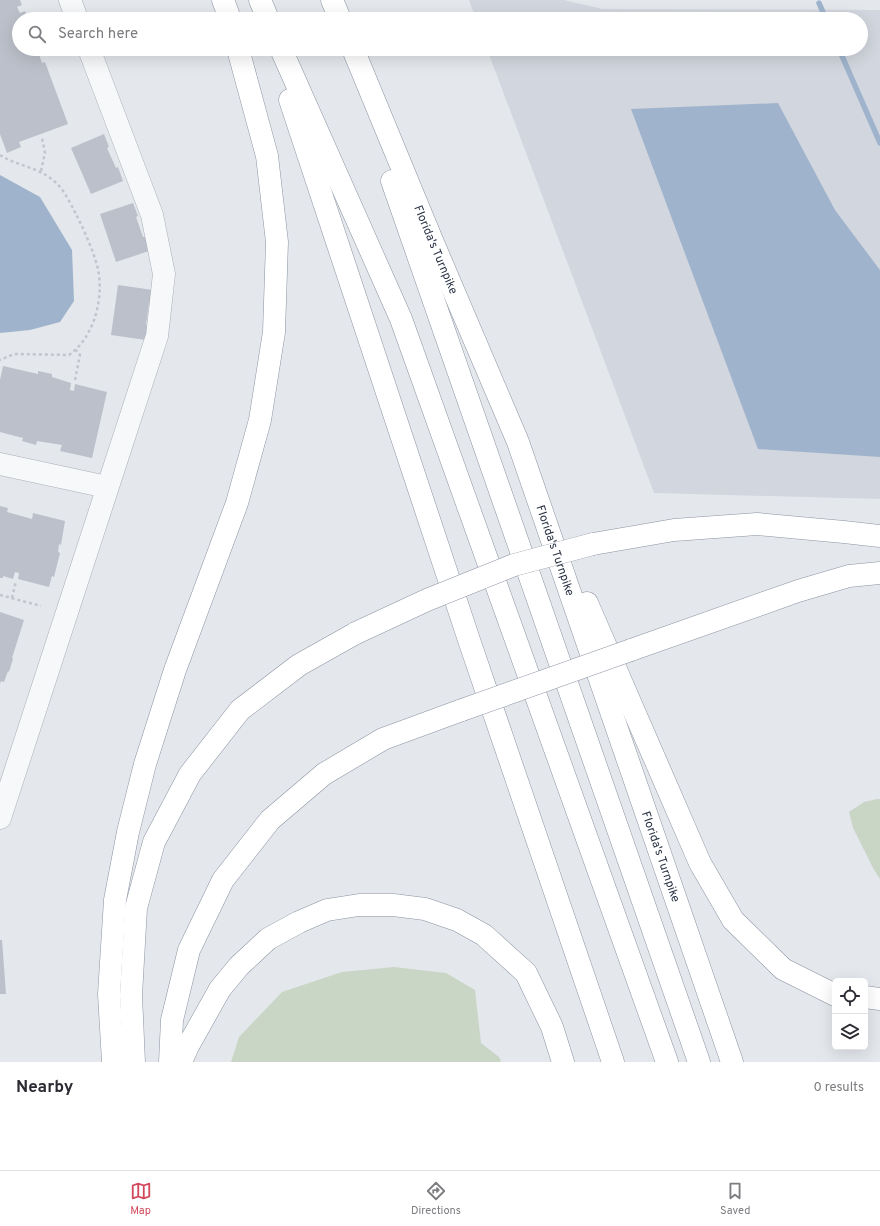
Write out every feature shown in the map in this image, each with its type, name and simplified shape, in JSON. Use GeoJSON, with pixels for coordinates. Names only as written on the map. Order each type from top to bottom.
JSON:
{"type":"FeatureCollection","features":[{"type":"Feature","properties":{"kind":"highway"},"geometry":{"type":"LineString","coordinates":[[223,0],[227,12]]}},
{"type":"Feature","properties":{"kind":"highway"},"geometry":{"type":"LineString","coordinates":[[258,0],[262,12]]}},
{"type":"Feature","properties":{"kind":"highway"},"geometry":{"type":"LineString","coordinates":[[258,0],[264,12]]}},
{"type":"Feature","properties":{"kind":"highway"},"geometry":{"type":"LineString","coordinates":[[331,0],[334,12]]}},
{"type":"Feature","properties":{"kind":"highway"},"geometry":{"type":"LineString","coordinates":[[331,0],[337,12]]}},
{"type":"Feature","properties":{"kind":"highway"},"geometry":{"type":"LineString","coordinates":[[112,1062],[109,994],[115,900],[128,832],[145,764],[174,670],[237,503],[260,420],[274,332],[277,242],[268,164],[240,56]]}},
{"type":"Feature","properties":{"kind":"highway"},"geometry":{"type":"LineString","coordinates":[[276,56],[470,643],[613,1062]]}},
{"type":"Feature","properties":{"kind":"highway"},"geometry":{"type":"LineString","coordinates":[[284,56],[401,319],[667,1062]]}},
{"type":"Feature","properties":{"kind":"highway"},"geometry":{"type":"LineString","coordinates":[[348,56],[699,1062]]}},
{"type":"Feature","properties":{"kind":"highway","name":"Florida's Turnpike"},"geometry":{"type":"LineString","coordinates":[[356,56],[428,231],[518,442],[732,1062]]}},
{"type":"Feature","properties":{"kind":"highway"},"geometry":{"type":"LineString","coordinates":[[518,442],[700,863],[733,920],[783,969],[832,994]]}},
{"type":"Feature","properties":{"kind":"highway"},"geometry":{"type":"LineString","coordinates":[[134,1062],[131,995],[136,908],[154,842],[190,774],[240,710],[299,665],[356,633],[428,600],[514,565],[593,544],[674,530],[757,524],[880,536]]}},
{"type":"Feature","properties":{"kind":"highway"},"geometry":{"type":"LineString","coordinates":[[170,1062],[172,1020],[189,950],[224,880],[270,820],[324,774],[383,739],[462,710],[798,591],[849,576],[880,573]]}},
{"type":"Feature","properties":{"kind":"highway"},"geometry":{"type":"LineString","coordinates":[[181,1062],[188,1046],[220,989],[239,966],[268,939],[299,922],[327,910],[359,905],[393,905],[425,909],[457,920],[484,935],[526,973],[552,1027],[562,1062]]}},
{"type":"Feature","properties":{"kind":"highway"},"geometry":{"type":"LineString","coordinates":[[868,997],[880,999]]}},
{"type":"Feature","properties":{"kind":"street"},"geometry":{"type":"LineString","coordinates":[[70,0],[74,12]]}},
{"type":"Feature","properties":{"kind":"street"},"geometry":{"type":"LineString","coordinates":[[0,818],[157,336],[164,274],[152,215],[92,56]]}},
{"type":"Feature","properties":{"kind":"street"},"geometry":{"type":"LineString","coordinates":[[0,464],[107,487]]}},
{"type":"Feature","properties":{"kind":"path"},"geometry":{"type":"LineString","coordinates":[[41,171],[45,153],[42,138]]}},
{"type":"Feature","properties":{"kind":"path"},"geometry":{"type":"LineString","coordinates":[[0,155],[6,159],[41,171],[56,182],[80,222],[97,266],[100,289],[97,311],[89,331],[76,350],[69,356],[14,354],[0,360]]}},
{"type":"Feature","properties":{"kind":"path"},"geometry":{"type":"LineString","coordinates":[[75,380],[80,355],[76,350]]}},
{"type":"Feature","properties":{"kind":"path"},"geometry":{"type":"LineString","coordinates":[[12,598],[16,581]]}},
{"type":"Feature","properties":{"kind":"path"},"geometry":{"type":"LineString","coordinates":[[0,595],[41,606]]}},
{"type":"Feature","properties":{"kind":"shaded area"},"geometry":{"type":"Polygon","coordinates":[[[469,0],[564,0],[602,9],[880,10],[880,499],[654,493],[490,56],[868,56],[868,12],[473,12],[469,0]]]}},
{"type":"Feature","properties":{"kind":"green space"},"geometry":{"type":"Polygon","coordinates":[[[880,799],[880,879],[853,828],[849,812],[864,802],[880,799]]]}},
{"type":"Feature","properties":{"kind":"green space"},"geometry":{"type":"Polygon","coordinates":[[[394,967],[446,973],[475,990],[481,1043],[499,1057],[501,1062],[231,1062],[239,1037],[282,992],[342,972],[394,967]]]}},
{"type":"Feature","properties":{"kind":"water"},"geometry":{"type":"Polygon","coordinates":[[[778,103],[835,210],[880,270],[880,457],[758,449],[631,109],[778,103]]]}},
{"type":"Feature","properties":{"kind":"water"},"geometry":{"type":"Polygon","coordinates":[[[0,175],[40,197],[72,250],[74,301],[60,322],[30,330],[0,333],[0,175]]]}},
{"type":"Feature","properties":{"kind":"building"},"geometry":{"type":"Polygon","coordinates":[[[0,0],[20,0],[22,5],[17,7],[20,12],[12,12],[12,56],[40,56],[42,63],[45,62],[68,124],[19,142],[21,147],[7,153],[0,134],[0,0]]]}},
{"type":"Feature","properties":{"kind":"building"},"geometry":{"type":"Polygon","coordinates":[[[104,134],[109,147],[107,148],[116,168],[118,167],[123,181],[91,194],[71,148],[104,134]]]}},
{"type":"Feature","properties":{"kind":"building"},"geometry":{"type":"Polygon","coordinates":[[[133,203],[138,216],[136,217],[143,237],[145,237],[149,251],[116,262],[100,214],[133,203]]]}},
{"type":"Feature","properties":{"kind":"building"},"geometry":{"type":"Polygon","coordinates":[[[118,285],[153,290],[151,303],[149,303],[146,325],[148,325],[146,340],[111,335],[118,285]]]}},
{"type":"Feature","properties":{"kind":"building"},"geometry":{"type":"Polygon","coordinates":[[[3,366],[38,374],[38,371],[52,374],[52,377],[71,383],[70,390],[74,391],[75,384],[107,392],[92,458],[60,451],[62,445],[37,441],[36,445],[22,441],[23,438],[0,432],[0,380],[3,366]]]}},
{"type":"Feature","properties":{"kind":"building"},"geometry":{"type":"Polygon","coordinates":[[[0,506],[8,508],[7,512],[32,519],[33,513],[65,521],[61,545],[59,544],[58,552],[60,553],[54,577],[52,576],[49,587],[18,579],[19,573],[15,572],[13,579],[3,576],[3,578],[0,578],[0,506]]]}},
{"type":"Feature","properties":{"kind":"building"},"geometry":{"type":"Polygon","coordinates":[[[0,612],[24,620],[9,672],[8,671],[4,682],[1,681],[0,684],[0,612]]]}},
{"type":"Feature","properties":{"kind":"building"},"geometry":{"type":"Polygon","coordinates":[[[0,940],[2,940],[6,994],[0,994],[0,940]]]}},
{"type":"Feature","properties":{"kind":"waterway"},"geometry":{"type":"LineString","coordinates":[[819,3],[823,12]]}},
{"type":"Feature","properties":{"kind":"waterway"},"geometry":{"type":"LineString","coordinates":[[842,56],[880,143]]}}]}
